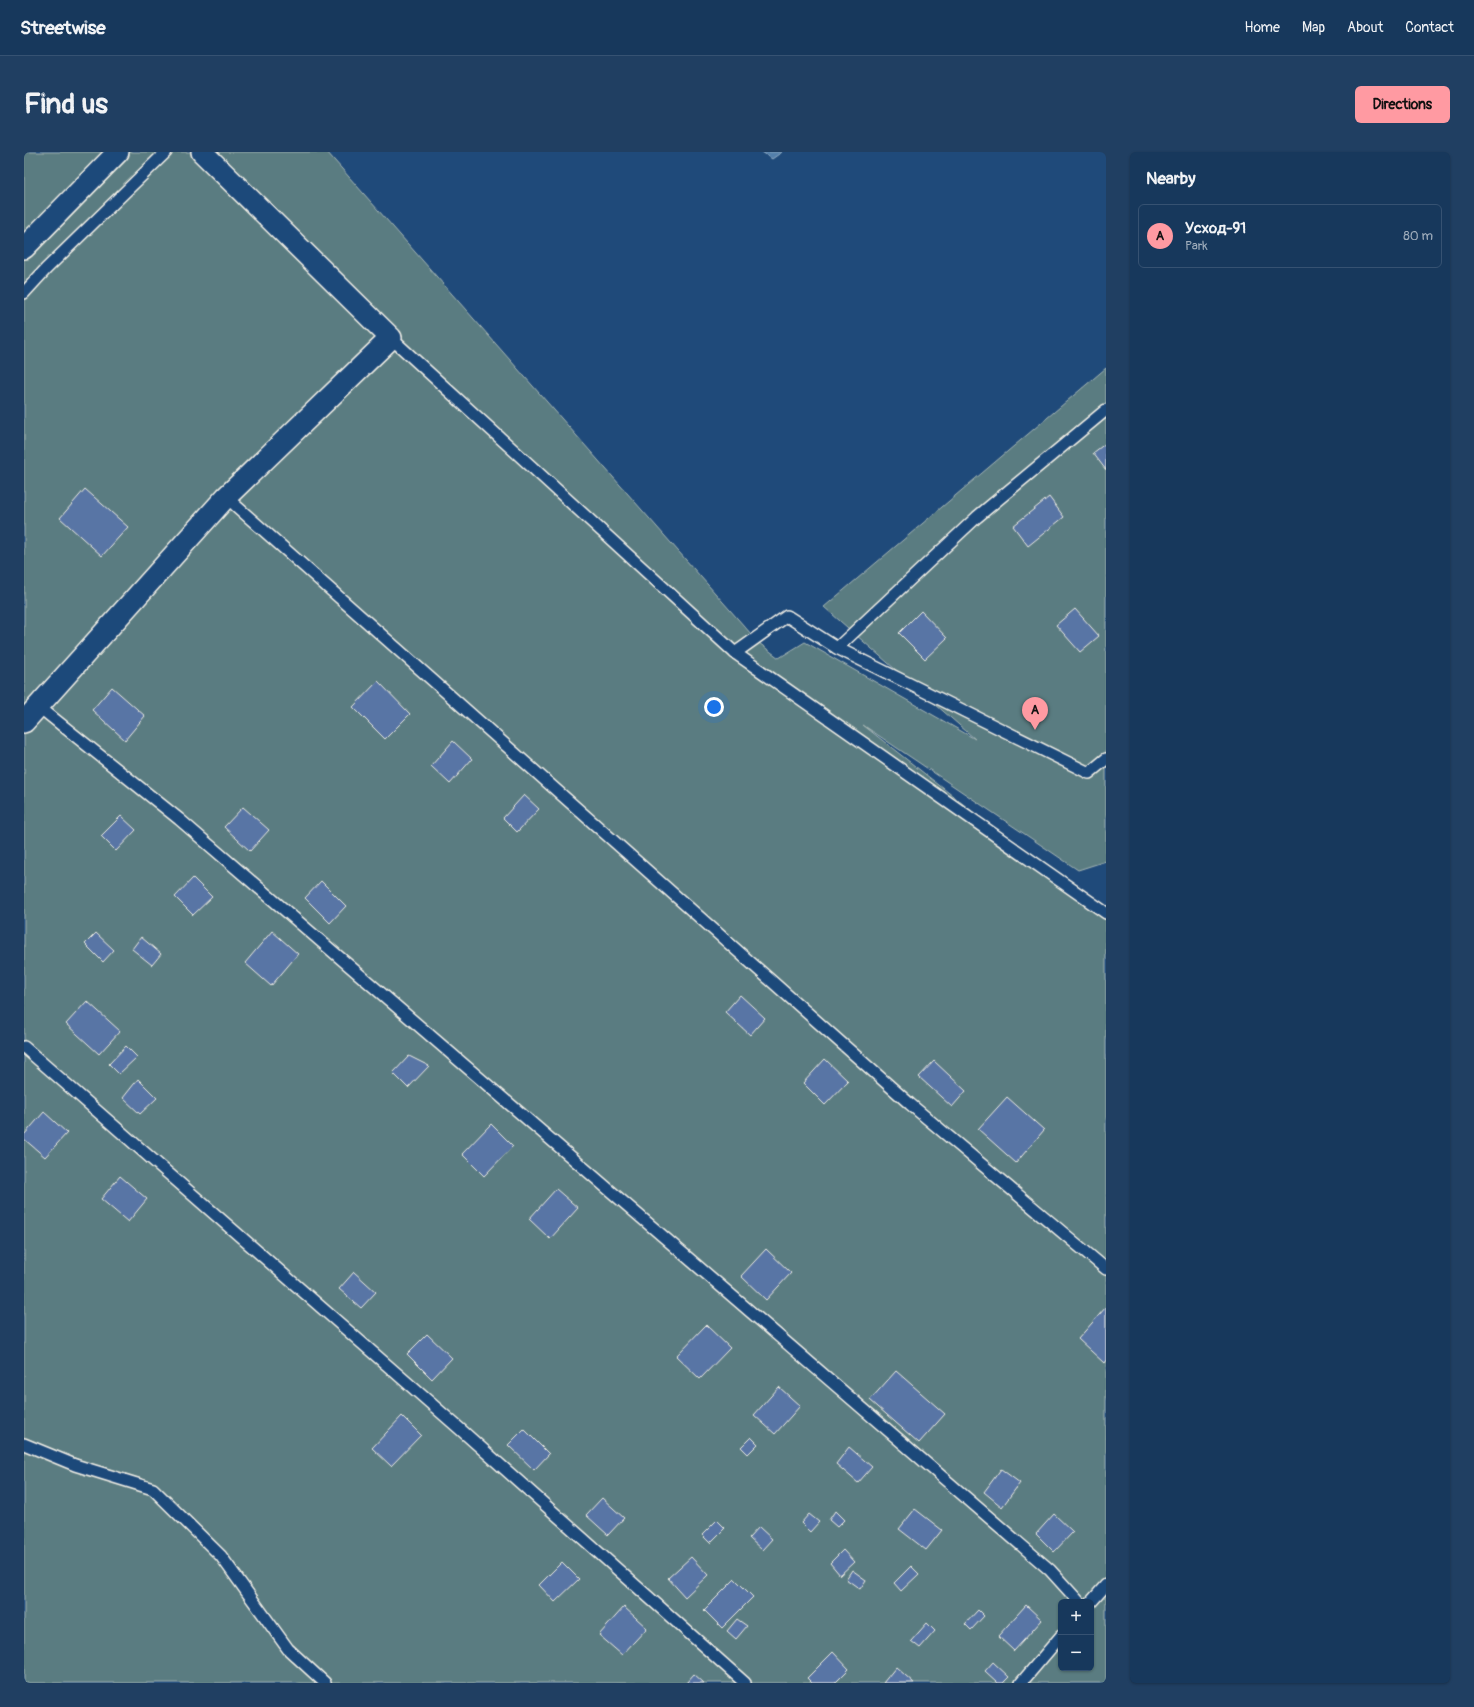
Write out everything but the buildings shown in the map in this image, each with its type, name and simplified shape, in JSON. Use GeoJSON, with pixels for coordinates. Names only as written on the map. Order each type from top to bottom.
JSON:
{"type":"FeatureCollection","features":[{"type":"Feature","properties":{"kind":"street"},"geometry":{"type":"LineString","coordinates":[[24,248],[118,152]]}},
{"type":"Feature","properties":{"kind":"street"},"geometry":{"type":"LineString","coordinates":[[24,722],[226,497],[391,338],[202,152]]}},
{"type":"Feature","properties":{"kind":"lane"},"geometry":{"type":"LineString","coordinates":[[24,293],[46,269],[166,152]]}},
{"type":"Feature","properties":{"kind":"lane"},"geometry":{"type":"LineString","coordinates":[[391,338],[735,653],[1106,913]]}},
{"type":"Feature","properties":{"kind":"lane"},"geometry":{"type":"LineString","coordinates":[[837,648],[977,517],[1106,410]]}},
{"type":"Feature","properties":{"kind":"lane"},"geometry":{"type":"LineString","coordinates":[[226,497],[910,1104],[1106,1269]]}},
{"type":"Feature","properties":{"kind":"lane"},"geometry":{"type":"LineString","coordinates":[[735,653],[787,616],[837,648],[1089,774],[1106,758]]}},
{"type":"Feature","properties":{"kind":"lane"},"geometry":{"type":"LineString","coordinates":[[38,706],[179,819],[1050,1570],[1076,1599]]}},
{"type":"Feature","properties":{"kind":"lane"},"geometry":{"type":"LineString","coordinates":[[24,1047],[460,1429],[745,1683]]}},
{"type":"Feature","properties":{"kind":"lane"},"geometry":{"type":"LineString","coordinates":[[24,1444],[75,1465],[153,1489],[221,1556],[288,1649],[325,1683]]}},
{"type":"Feature","properties":{"kind":"lane"},"geometry":{"type":"LineString","coordinates":[[1094,1599],[1106,1585]]}},
{"type":"Feature","properties":{"kind":"lane"},"geometry":{"type":"LineString","coordinates":[[1021,1683],[1058,1640]]}},
{"type":"Feature","properties":{"kind":"green space"},"geometry":{"type":"Polygon","coordinates":[[[24,152],[327,152],[759,643],[779,658],[805,642],[975,739],[824,607],[1106,368],[1106,861],[1078,870],[863,725],[1106,917],[1106,1683],[24,1683],[24,152]]]}},
{"type":"Feature","properties":{"kind":"water"},"geometry":{"type":"Polygon","coordinates":[[[762,152],[782,152],[772,159],[762,152]]]}},
{"type":"Feature","properties":{"kind":"place","name":"Усход-91"},"geometry":{"type":"Point","coordinates":[1035,730]}}]}
